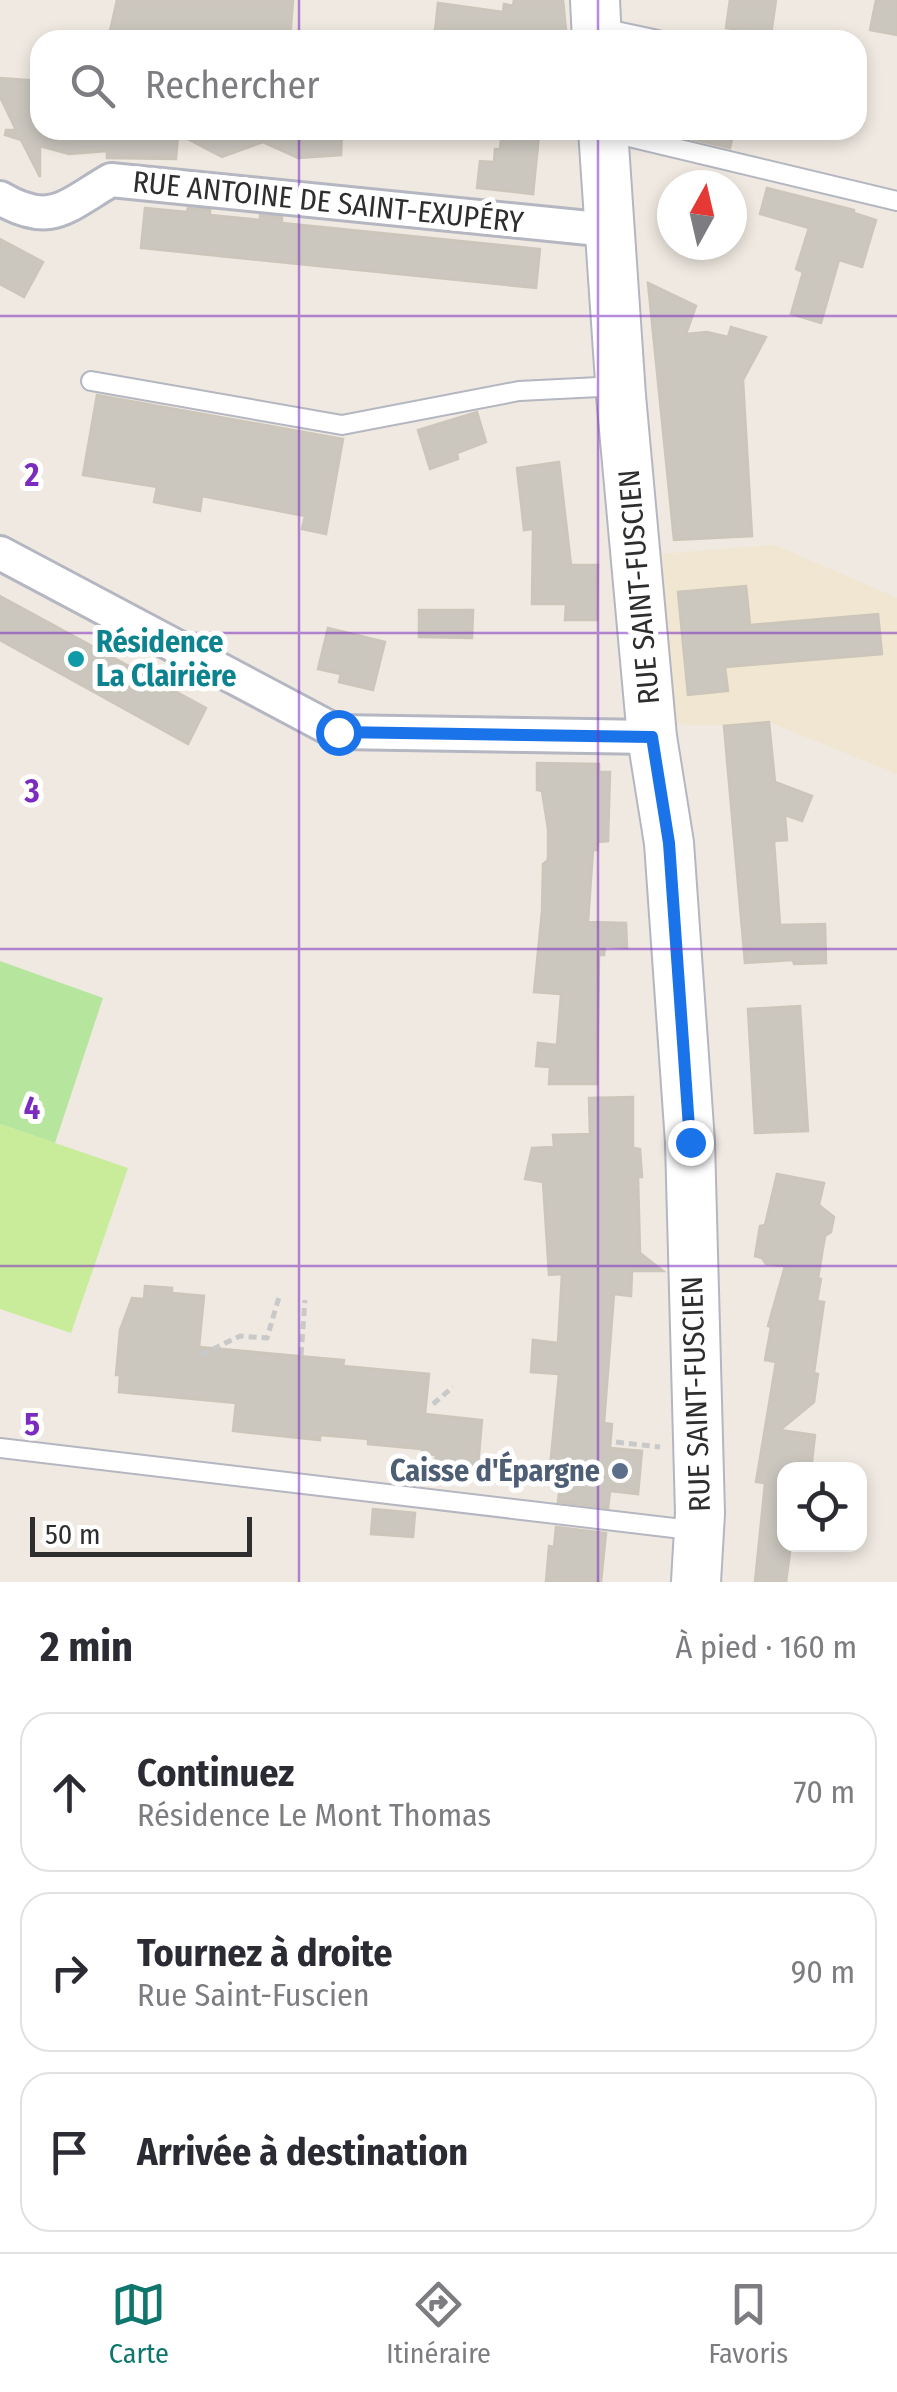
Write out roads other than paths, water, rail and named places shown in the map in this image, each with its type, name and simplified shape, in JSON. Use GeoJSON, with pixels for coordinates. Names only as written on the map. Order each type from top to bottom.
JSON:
{"type":"FeatureCollection","features":[{"type":"Feature","properties":{"kind":"main road","name":"RUE SAINT-FUSCIEN"},"geometry":{"type":"LineString","coordinates":[[604,140],[620,386],[652,737],[669,843],[690,1142],[699,1531],[696,1582]]}},
{"type":"Feature","properties":{"kind":"street","name":"RUE ANTOINE DE SAINT-EXUPÉRY"},"geometry":{"type":"LineString","coordinates":[[0,198],[22,211],[51,214],[111,180],[610,230]]}},
{"type":"Feature","properties":{"kind":"street"},"geometry":{"type":"LineString","coordinates":[[0,553],[338,732],[652,737]]}},
{"type":"Feature","properties":{"kind":"lane"},"geometry":{"type":"LineString","coordinates":[[596,22],[624,30]]}},
{"type":"Feature","properties":{"kind":"lane"},"geometry":{"type":"LineString","coordinates":[[641,140],[897,201]]}},
{"type":"Feature","properties":{"kind":"lane"},"geometry":{"type":"LineString","coordinates":[[92,381],[342,425],[519,391],[620,386]]}},
{"type":"Feature","properties":{"kind":"lane"},"geometry":{"type":"LineString","coordinates":[[0,1448],[699,1531]]}},
{"type":"Feature","properties":{"kind":"place","name":"Résidence La Clairière"},"geometry":{"type":"Point","coordinates":[76,659]}},
{"type":"Feature","properties":{"kind":"place","name":"Caisse d'Épargne"},"geometry":{"type":"Point","coordinates":[620,1471]}}]}
